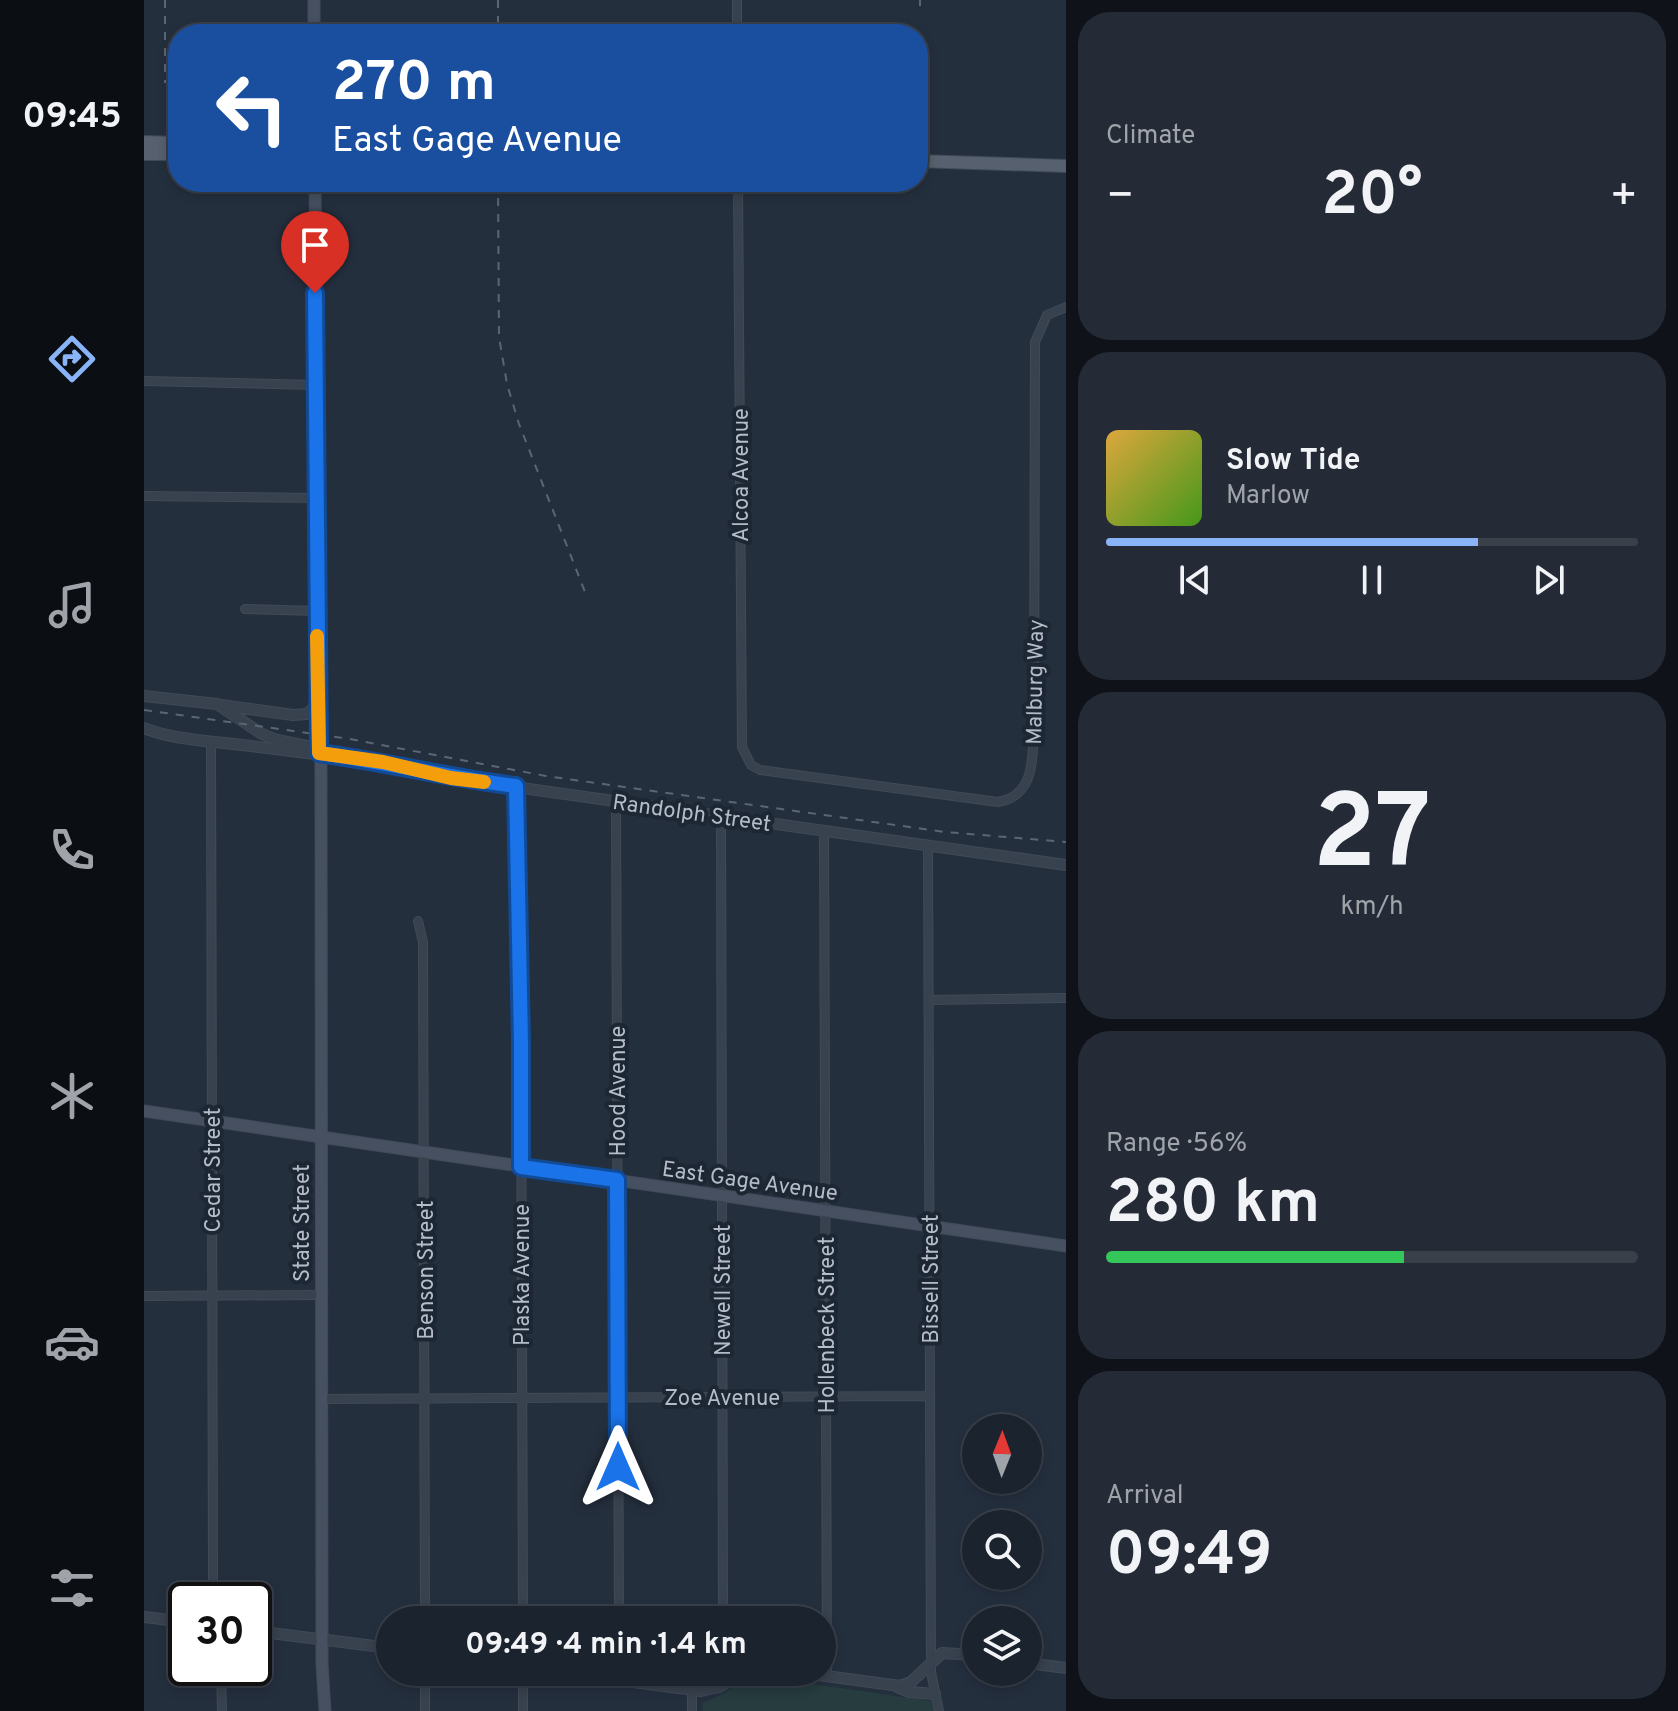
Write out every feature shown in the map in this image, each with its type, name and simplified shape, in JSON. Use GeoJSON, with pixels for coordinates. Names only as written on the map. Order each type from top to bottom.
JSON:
{"type":"FeatureCollection","features":[{"type":"Feature","properties":{"kind":"main road"},"geometry":{"type":"LineString","coordinates":[[314,0],[314,24]]}},
{"type":"Feature","properties":{"kind":"main road"},"geometry":{"type":"LineString","coordinates":[[144,142],[168,143]]}},
{"type":"Feature","properties":{"kind":"main road"},"geometry":{"type":"LineString","coordinates":[[144,154],[168,154]]}},
{"type":"Feature","properties":{"kind":"main road"},"geometry":{"type":"LineString","coordinates":[[928,161],[1066,166]]}},
{"type":"Feature","properties":{"kind":"main road","name":"State Street"},"geometry":{"type":"LineString","coordinates":[[315,192],[322,1639],[325,1711]]}},
{"type":"Feature","properties":{"kind":"main road","name":"East Gage Avenue"},"geometry":{"type":"LineString","coordinates":[[144,1111],[1066,1246]]}},
{"type":"Feature","properties":{"kind":"street"},"geometry":{"type":"LineString","coordinates":[[737,0],[737,24]]}},
{"type":"Feature","properties":{"kind":"street","name":"Alcoa Avenue"},"geometry":{"type":"LineString","coordinates":[[738,192],[742,750],[751,765]]}},
{"type":"Feature","properties":{"kind":"street","name":"Malburg Way"},"geometry":{"type":"LineString","coordinates":[[751,765],[775,774],[998,802],[1010,800],[1021,793],[1032,772],[1034,730],[1035,342],[1047,315],[1066,307]]}},
{"type":"Feature","properties":{"kind":"street"},"geometry":{"type":"LineString","coordinates":[[144,381],[316,385]]}},
{"type":"Feature","properties":{"kind":"street"},"geometry":{"type":"LineString","coordinates":[[144,496],[318,498]]}},
{"type":"Feature","properties":{"kind":"street"},"geometry":{"type":"LineString","coordinates":[[245,609],[317,611]]}},
{"type":"Feature","properties":{"kind":"street","name":"Randolph Street"},"geometry":{"type":"LineString","coordinates":[[144,696],[217,704],[262,734],[307,746],[319,753]]}},
{"type":"Feature","properties":{"kind":"street"},"geometry":{"type":"LineString","coordinates":[[217,704],[293,715],[307,714],[318,704]]}},
{"type":"Feature","properties":{"kind":"street","name":"Randolph Street"},"geometry":{"type":"LineString","coordinates":[[144,728],[211,741],[383,762],[451,778],[1066,865]]}},
{"type":"Feature","properties":{"kind":"street","name":"Cedar Street"},"geometry":{"type":"LineString","coordinates":[[211,741],[213,1582]]}},
{"type":"Feature","properties":{"kind":"street","name":"Plaska Avenue"},"geometry":{"type":"LineString","coordinates":[[516,786],[521,1043],[523,1606]]}},
{"type":"Feature","properties":{"kind":"street","name":"Hood Avenue"},"geometry":{"type":"LineString","coordinates":[[616,802],[619,1606]]}},
{"type":"Feature","properties":{"kind":"street","name":"Newell Street"},"geometry":{"type":"LineString","coordinates":[[721,816],[723,1606]]}},
{"type":"Feature","properties":{"kind":"street","name":"Hollenbeck Street"},"geometry":{"type":"LineString","coordinates":[[824,830],[827,1606]]}},
{"type":"Feature","properties":{"kind":"street","name":"Bissell Street"},"geometry":{"type":"LineString","coordinates":[[928,845],[931,1662],[939,1711]]}},
{"type":"Feature","properties":{"kind":"street","name":"Benson Street"},"geometry":{"type":"LineString","coordinates":[[418,921],[423,942],[425,1606]]}},
{"type":"Feature","properties":{"kind":"street"},"geometry":{"type":"LineString","coordinates":[[929,1000],[1066,998]]}},
{"type":"Feature","properties":{"kind":"street"},"geometry":{"type":"LineString","coordinates":[[144,1296],[321,1295]]}},
{"type":"Feature","properties":{"kind":"street","name":"Zoe Avenue"},"geometry":{"type":"LineString","coordinates":[[321,1399],[930,1396]]}},
{"type":"Feature","properties":{"kind":"street"},"geometry":{"type":"LineString","coordinates":[[144,1617],[168,1620]]}},
{"type":"Feature","properties":{"kind":"street"},"geometry":{"type":"LineString","coordinates":[[272,1633],[376,1646]]}},
{"type":"Feature","properties":{"kind":"street"},"geometry":{"type":"LineString","coordinates":[[895,1686],[911,1682],[931,1662],[947,1652],[962,1654]]}},
{"type":"Feature","properties":{"kind":"street"},"geometry":{"type":"LineString","coordinates":[[1042,1665],[1066,1668]]}},
{"type":"Feature","properties":{"kind":"street"},"geometry":{"type":"LineString","coordinates":[[836,1677],[935,1694]]}},
{"type":"Feature","properties":{"kind":"street"},"geometry":{"type":"LineString","coordinates":[[221,1686],[222,1711]]}},
{"type":"Feature","properties":{"kind":"street"},"geometry":{"type":"LineString","coordinates":[[425,1686],[425,1711]]}},
{"type":"Feature","properties":{"kind":"street"},"geometry":{"type":"LineString","coordinates":[[523,1686],[523,1711]]}},
{"type":"Feature","properties":{"kind":"street"},"geometry":{"type":"LineString","coordinates":[[671,1686],[692,1690],[720,1686]]}},
{"type":"Feature","properties":{"kind":"street"},"geometry":{"type":"LineString","coordinates":[[692,1690],[692,1711]]}},
{"type":"Feature","properties":{"kind":"green space"},"geometry":{"type":"Polygon","coordinates":[[[736,1686],[826,1686],[931,1701],[934,1711],[702,1711],[703,1702],[736,1686]]]}},
{"type":"Feature","properties":{"kind":"railway"},"geometry":{"type":"LineString","coordinates":[[165,0],[165,83]]}},
{"type":"Feature","properties":{"kind":"railway"},"geometry":{"type":"LineString","coordinates":[[498,0],[498,24]]}},
{"type":"Feature","properties":{"kind":"railway"},"geometry":{"type":"LineString","coordinates":[[920,0],[920,6]]}},
{"type":"Feature","properties":{"kind":"railway"},"geometry":{"type":"LineString","coordinates":[[498,192],[499,337],[507,384],[519,424],[587,597]]}},
{"type":"Feature","properties":{"kind":"railway"},"geometry":{"type":"LineString","coordinates":[[144,710],[350,739],[546,776],[945,832],[1066,842]]}},
{"type":"Feature","properties":{"kind":"slow traffic"},"geometry":{"type":"LineString","coordinates":[[317,636],[319,753],[484,782]]}},
{"type":"Feature","properties":{"kind":"route"},"geometry":{"type":"LineString","coordinates":[[315,293],[319,753],[383,762],[451,778],[516,786],[521,1167],[617,1180],[618,1467]]}}]}
